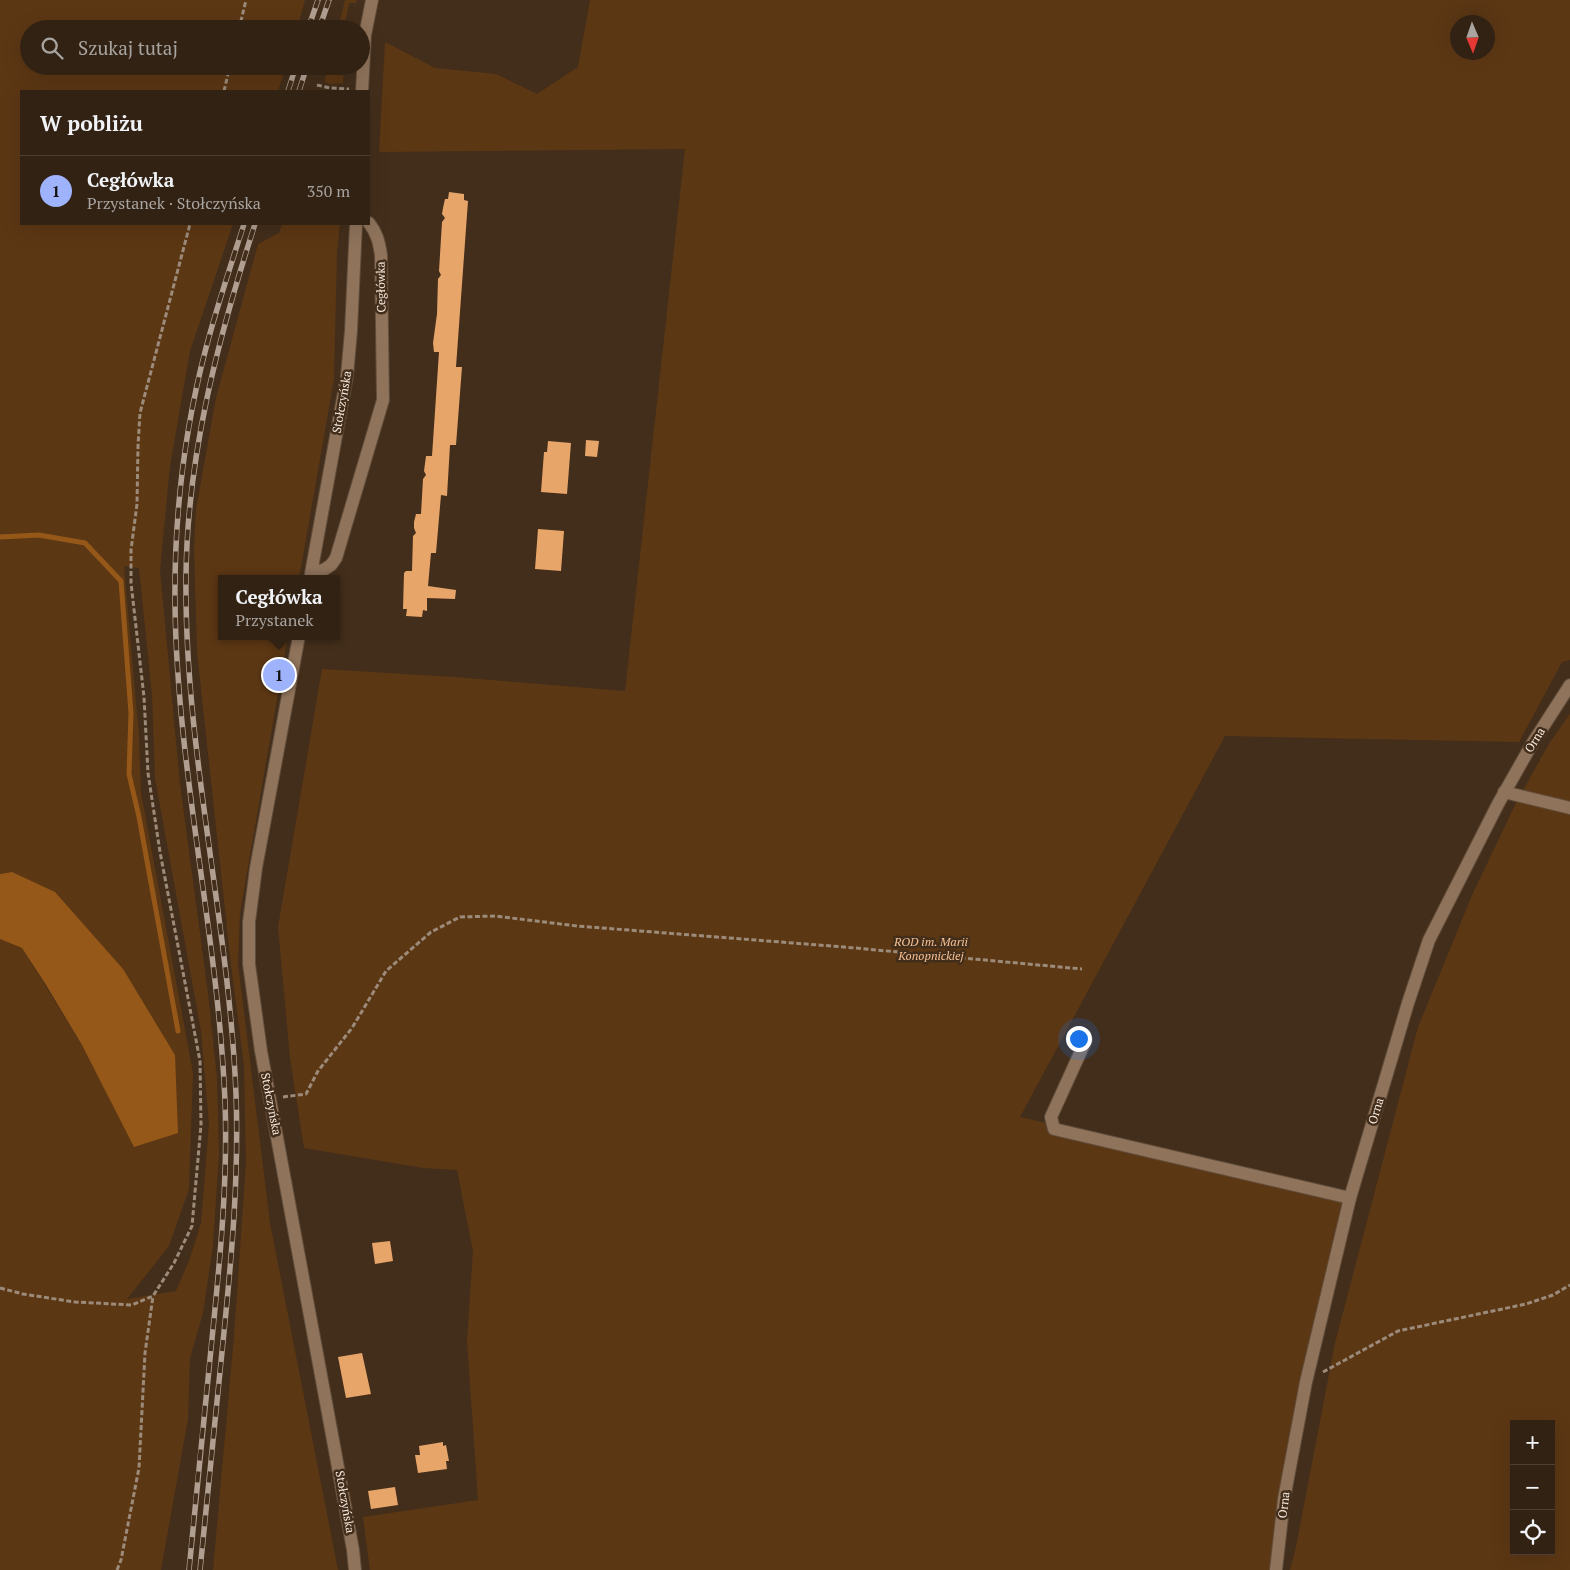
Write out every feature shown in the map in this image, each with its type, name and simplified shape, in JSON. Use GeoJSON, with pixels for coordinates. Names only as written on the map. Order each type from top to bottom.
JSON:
{"type":"FeatureCollection","features":[{"type":"Feature","properties":{"kind":"street"},"geometry":{"type":"LineString","coordinates":[[369,20],[372,0]]}},
{"type":"Feature","properties":{"kind":"street"},"geometry":{"type":"LineString","coordinates":[[362,90],[363,75]]}},
{"type":"Feature","properties":{"kind":"street","name":"Cegłówka"},"geometry":{"type":"LineString","coordinates":[[311,574],[322,571],[331,565],[336,558],[382,400],[381,255],[379,239],[370,223]]}},
{"type":"Feature","properties":{"kind":"street","name":"Stołczyńska"},"geometry":{"type":"LineString","coordinates":[[311,574],[347,376],[356,225]]}},
{"type":"Feature","properties":{"kind":"street","name":"Stołczyńska"},"geometry":{"type":"LineString","coordinates":[[298,640],[256,868],[249,922],[249,964],[260,1051],[332,1432],[355,1570]]}},
{"type":"Feature","properties":{"kind":"street","name":"Orna"},"geometry":{"type":"LineString","coordinates":[[1276,1570],[1284,1499],[1306,1382],[1350,1198],[1408,1002],[1429,940],[1504,792],[1570,685]]}},
{"type":"Feature","properties":{"kind":"street"},"geometry":{"type":"LineString","coordinates":[[1504,792],[1570,808]]}},
{"type":"Feature","properties":{"kind":"street"},"geometry":{"type":"LineString","coordinates":[[1086,1040],[1051,1117],[1054,1129],[1350,1198]]}},
{"type":"Feature","properties":{"kind":"path"},"geometry":{"type":"LineString","coordinates":[[241,20],[246,0]]}},
{"type":"Feature","properties":{"kind":"path"},"geometry":{"type":"LineString","coordinates":[[224,90],[228,75]]}},
{"type":"Feature","properties":{"kind":"path"},"geometry":{"type":"LineString","coordinates":[[317,85],[350,89],[350,81]]}},
{"type":"Feature","properties":{"kind":"path"},"geometry":{"type":"LineString","coordinates":[[117,1570],[122,1560],[139,1468],[145,1353],[153,1296],[174,1263],[192,1226],[201,1125],[200,1061],[160,852],[148,773],[144,697],[131,583],[131,550],[137,504],[140,413],[190,225]]}},
{"type":"Feature","properties":{"kind":"path"},"geometry":{"type":"LineString","coordinates":[[296,1095],[306,1094],[318,1071],[352,1028],[386,971],[431,932],[460,917],[495,916],[577,926],[844,947],[1082,969]]}},
{"type":"Feature","properties":{"kind":"path"},"geometry":{"type":"LineString","coordinates":[[1306,1382],[1398,1331],[1526,1304],[1553,1295],[1570,1285]]}},
{"type":"Feature","properties":{"kind":"path"},"geometry":{"type":"LineString","coordinates":[[0,1288],[23,1294],[75,1302],[132,1305],[153,1296]]}},
{"type":"Feature","properties":{"kind":"green space"},"geometry":{"type":"Polygon","coordinates":[[[0,0],[305,0],[299,20],[20,20],[20,75],[283,75],[278,90],[20,90],[20,225],[233,225],[190,351],[170,466],[160,570],[180,784],[208,993],[217,1078],[219,1153],[213,1246],[203,1313],[190,1358],[188,1419],[161,1570],[0,1570],[0,939],[22,948],[82,1045],[12,872],[0,874],[0,0]],[[124,566],[139,736],[141,793],[193,1073],[189,1189],[169,1246],[127,1299],[176,1291],[190,1258],[201,1223],[209,1124],[201,1031],[155,778],[152,695],[139,568],[124,566]]]}},
{"type":"Feature","properties":{"kind":"green space"},"geometry":{"type":"Polygon","coordinates":[[[345,0],[357,0],[356,3],[349,3],[346,20],[340,20],[345,0]]]}},
{"type":"Feature","properties":{"kind":"green space","name":"ROD im. Marii Konopnickiej"},"geometry":{"type":"Polygon","coordinates":[[[590,0],[1570,0],[1570,660],[1562,662],[1519,742],[1225,736],[1020,1117],[1344,1191],[1278,1544],[1270,1570],[370,1570],[363,1517],[478,1500],[467,1341],[473,1251],[457,1170],[423,1168],[304,1148],[290,1058],[278,927],[322,669],[454,677],[625,691],[685,149],[379,152],[385,42],[435,68],[496,74],[537,94],[578,67],[590,0]]]}},
{"type":"Feature","properties":{"kind":"green space"},"geometry":{"type":"Polygon","coordinates":[[[326,75],[343,75],[343,83],[331,84],[324,82],[326,75]]]}},
{"type":"Feature","properties":{"kind":"green space"},"geometry":{"type":"Polygon","coordinates":[[[282,225],[340,225],[337,251],[334,379],[300,575],[218,575],[218,640],[287,640],[240,913],[238,964],[270,1223],[338,1570],[213,1570],[234,1336],[246,1163],[244,1065],[231,965],[197,652],[194,548],[196,509],[216,398],[258,244],[279,233],[282,225]]]}},
{"type":"Feature","properties":{"kind":"green space"},"geometry":{"type":"Polygon","coordinates":[[[1570,714],[1570,1570],[1290,1570],[1335,1343],[1418,1027],[1473,893],[1517,801],[1550,742],[1570,714]]]}},
{"type":"Feature","properties":{"kind":"shaded area"},"geometry":{"type":"Polygon","coordinates":[[[12,872],[55,892],[123,969],[175,1055],[178,1133],[134,1147],[82,1045],[46,985],[22,948],[0,939],[0,874],[12,872]]]}},
{"type":"Feature","properties":{"kind":"building"},"geometry":{"type":"Polygon","coordinates":[[[449,192],[464,194],[464,200],[468,201],[456,367],[462,367],[456,445],[450,445],[447,496],[441,495],[436,553],[431,553],[428,586],[456,590],[455,599],[427,598],[427,611],[423,610],[422,617],[406,616],[407,609],[403,609],[404,573],[412,571],[413,536],[416,533],[414,522],[416,514],[421,514],[423,479],[426,475],[424,471],[426,456],[432,456],[439,352],[434,352],[433,343],[437,314],[438,279],[441,275],[439,271],[442,222],[445,218],[442,214],[445,199],[448,199],[449,192]]]}},
{"type":"Feature","properties":{"kind":"building"},"geometry":{"type":"Polygon","coordinates":[[[586,440],[599,441],[597,457],[585,456],[586,440]]]}},
{"type":"Feature","properties":{"kind":"building"},"geometry":{"type":"Polygon","coordinates":[[[548,441],[571,443],[567,494],[541,492],[544,452],[547,452],[548,441]]]}},
{"type":"Feature","properties":{"kind":"building"},"geometry":{"type":"Polygon","coordinates":[[[538,529],[564,531],[561,571],[535,569],[538,529]]]}},
{"type":"Feature","properties":{"kind":"building"},"geometry":{"type":"Polygon","coordinates":[[[390,1241],[393,1261],[375,1264],[372,1243],[390,1241]]]}},
{"type":"Feature","properties":{"kind":"building"},"geometry":{"type":"Polygon","coordinates":[[[362,1353],[371,1394],[346,1398],[338,1357],[362,1353]]]}},
{"type":"Feature","properties":{"kind":"building"},"geometry":{"type":"Polygon","coordinates":[[[443,1442],[443,1446],[446,1445],[449,1461],[446,1461],[447,1469],[418,1473],[415,1455],[420,1455],[419,1446],[443,1442]]]}},
{"type":"Feature","properties":{"kind":"building"},"geometry":{"type":"Polygon","coordinates":[[[395,1487],[398,1505],[371,1509],[368,1491],[395,1487]]]}},
{"type":"Feature","properties":{"kind":"waterway"},"geometry":{"type":"LineString","coordinates":[[0,537],[39,535],[85,543],[121,581],[131,713],[129,774],[139,817],[178,1031]]}},
{"type":"Feature","properties":{"kind":"railway"},"geometry":{"type":"LineString","coordinates":[[311,20],[318,0]]}},
{"type":"Feature","properties":{"kind":"railway"},"geometry":{"type":"LineString","coordinates":[[322,20],[329,0]]}},
{"type":"Feature","properties":{"kind":"railway"},"geometry":{"type":"LineString","coordinates":[[288,90],[293,75]]}},
{"type":"Feature","properties":{"kind":"railway"},"geometry":{"type":"LineString","coordinates":[[299,90],[304,75]]}},
{"type":"Feature","properties":{"kind":"railway"},"geometry":{"type":"LineString","coordinates":[[189,1570],[220,1250],[226,1131],[221,1039],[215,976],[190,791],[177,667],[175,605],[176,540],[186,443],[198,379],[244,225]]}},
{"type":"Feature","properties":{"kind":"railway"},"geometry":{"type":"LineString","coordinates":[[200,1570],[230,1273],[236,1184],[237,1124],[232,1029],[192,707],[187,642],[186,577],[192,487],[207,398],[217,354],[255,225]]}},
{"type":"Feature","properties":{"kind":"place","name":"Cegłówka"},"geometry":{"type":"Point","coordinates":[279,675]}}]}
